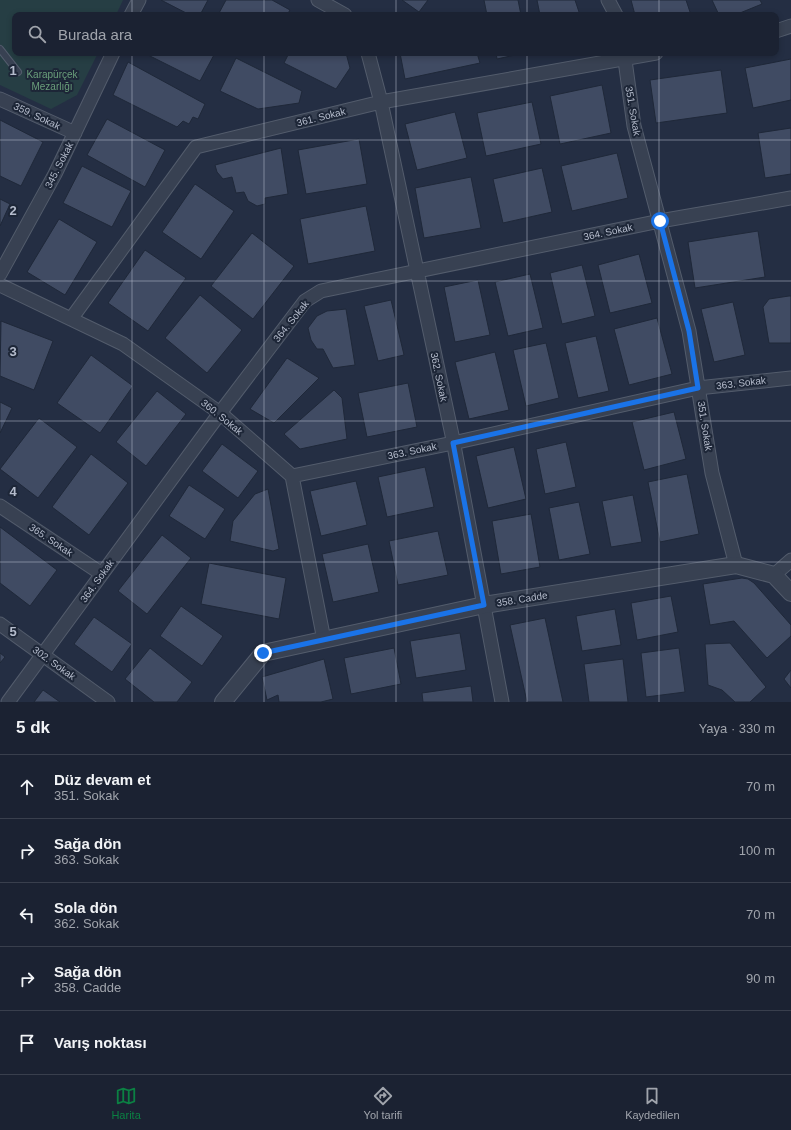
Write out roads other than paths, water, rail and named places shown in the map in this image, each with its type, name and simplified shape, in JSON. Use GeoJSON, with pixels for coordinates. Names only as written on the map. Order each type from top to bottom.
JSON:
{"type":"FeatureCollection","features":[{"type":"Feature","properties":{"kind":"street"},"geometry":{"type":"LineString","coordinates":[[132,12],[138,0]]}},
{"type":"Feature","properties":{"kind":"street"},"geometry":{"type":"LineString","coordinates":[[318,0],[340,12]]}},
{"type":"Feature","properties":{"kind":"street"},"geometry":{"type":"LineString","coordinates":[[608,0],[614,12]]}},
{"type":"Feature","properties":{"kind":"street"},"geometry":{"type":"LineString","coordinates":[[779,30],[791,26]]}},
{"type":"Feature","properties":{"kind":"street","name":"345. Sokak"},"geometry":{"type":"LineString","coordinates":[[0,274],[55,174],[112,56]]}},
{"type":"Feature","properties":{"kind":"street","name":"362. Sokak"},"geometry":{"type":"LineString","coordinates":[[369,56],[381,102],[453,443],[502,702]]}},
{"type":"Feature","properties":{"kind":"street","name":"361. Sokak"},"geometry":{"type":"LineString","coordinates":[[71,320],[196,147],[381,102],[624,56]]}},
{"type":"Feature","properties":{"kind":"street","name":"351. Sokak"},"geometry":{"type":"LineString","coordinates":[[624,56],[634,126],[689,331],[712,473],[736,565]]}},
{"type":"Feature","properties":{"kind":"street","name":"359. Sokak"},"geometry":{"type":"LineString","coordinates":[[0,99],[75,133]]}},
{"type":"Feature","properties":{"kind":"street","name":"364. Sokak"},"geometry":{"type":"LineString","coordinates":[[8,702],[220,413],[305,301],[321,292],[660,221],[791,198]]}},
{"type":"Feature","properties":{"kind":"street","name":"360. Sokak"},"geometry":{"type":"LineString","coordinates":[[0,285],[123,344],[220,413],[292,476]]}},
{"type":"Feature","properties":{"kind":"street","name":"363. Sokak"},"geometry":{"type":"LineString","coordinates":[[292,476],[453,443],[698,388],[787,377],[791,378]]}},
{"type":"Feature","properties":{"kind":"street"},"geometry":{"type":"LineString","coordinates":[[292,476],[324,640]]}},
{"type":"Feature","properties":{"kind":"street","name":"365. Sokak"},"geometry":{"type":"LineString","coordinates":[[0,506],[102,574]]}},
{"type":"Feature","properties":{"kind":"street"},"geometry":{"type":"LineString","coordinates":[[791,560],[774,575],[791,593]]}},
{"type":"Feature","properties":{"kind":"street","name":"358. Cadde"},"geometry":{"type":"LineString","coordinates":[[223,702],[263,653],[484,605],[736,565],[774,575]]}},
{"type":"Feature","properties":{"kind":"street","name":"302. Sokak"},"geometry":{"type":"LineString","coordinates":[[0,624],[108,702]]}},
{"type":"Feature","properties":{"kind":"lane"},"geometry":{"type":"LineString","coordinates":[[0,49],[18,72]]}},
{"type":"Feature","properties":{"kind":"park label","name":"Karapürçek Mezarlığı"},"geometry":{"type":"Point","coordinates":[52,80]}}]}
